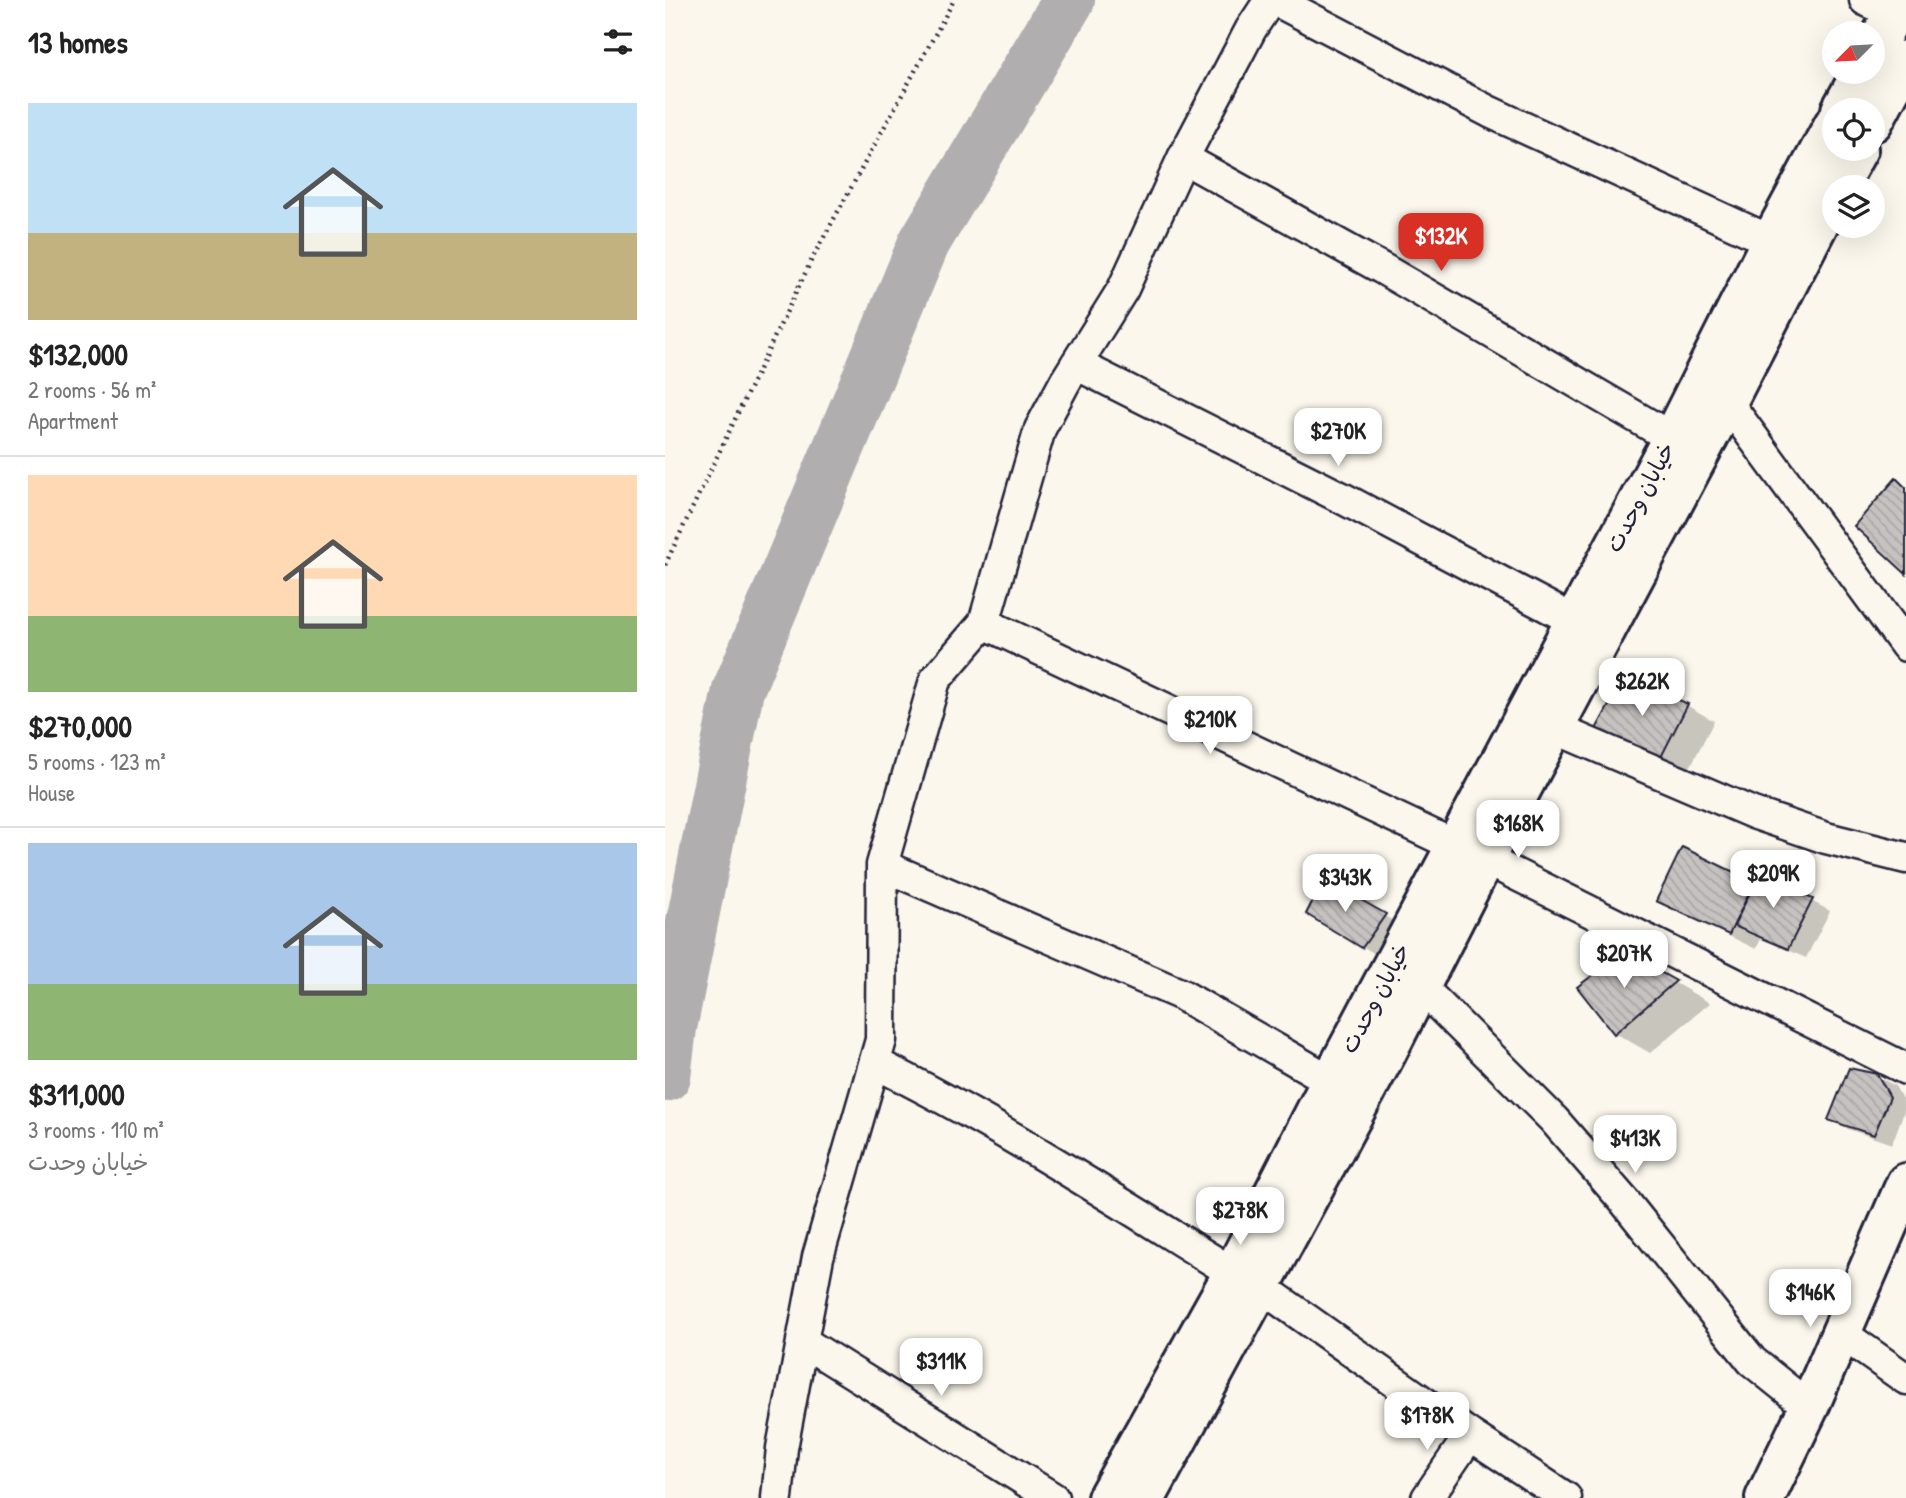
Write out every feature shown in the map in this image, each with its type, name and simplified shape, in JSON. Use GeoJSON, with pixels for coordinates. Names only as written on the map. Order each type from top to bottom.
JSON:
{"type":"FeatureCollection","features":[{"type":"Feature","properties":{"kind":"street"},"geometry":{"type":"LineString","coordinates":[[777,1498],[782,1448],[818,1257],[881,1040],[882,865],[935,680],[985,623],[1040,429],[1076,364],[1123,289],[1183,158],[1251,29],[1270,0]]}},
{"type":"Feature","properties":{"kind":"street"},"geometry":{"type":"LineString","coordinates":[[1275,0],[1490,112],[1771,241]]}},
{"type":"Feature","properties":{"kind":"street"},"geometry":{"type":"LineString","coordinates":[[1885,99],[1906,60]]}},
{"type":"Feature","properties":{"kind":"street","name":"خیابان وحدت"},"geometry":{"type":"LineString","coordinates":[[1107,1498],[1247,1280],[1331,1081],[1470,853],[1576,621],[1672,438],[1714,393],[1771,241],[1822,146]]}},
{"type":"Feature","properties":{"kind":"street"},"geometry":{"type":"LineString","coordinates":[[1183,158],[1383,269],[1672,438]]}},
{"type":"Feature","properties":{"kind":"street"},"geometry":{"type":"LineString","coordinates":[[1146,1498],[1247,1280],[1420,986],[1470,853],[1554,728],[1714,393],[1822,214]]}},
{"type":"Feature","properties":{"kind":"street"},"geometry":{"type":"LineString","coordinates":[[1076,364],[1342,498],[1576,621]]}},
{"type":"Feature","properties":{"kind":"street"},"geometry":{"type":"LineString","coordinates":[[1714,393],[1906,646]]}},
{"type":"Feature","properties":{"kind":"street"},"geometry":{"type":"LineString","coordinates":[[985,623],[1470,853],[1906,1069]]}},
{"type":"Feature","properties":{"kind":"street"},"geometry":{"type":"LineString","coordinates":[[1554,728],[1753,813],[1826,838],[1906,858]]}},
{"type":"Feature","properties":{"kind":"street"},"geometry":{"type":"LineString","coordinates":[[882,865],[1181,994],[1331,1081]]}},
{"type":"Feature","properties":{"kind":"street"},"geometry":{"type":"LineString","coordinates":[[1420,986],[1554,1120],[1625,1202],[1752,1360],[1809,1407]]}},
{"type":"Feature","properties":{"kind":"street"},"geometry":{"type":"LineString","coordinates":[[874,1063],[943,1096],[1009,1134],[1247,1280],[1469,1435],[1566,1498]]}},
{"type":"Feature","properties":{"kind":"street"},"geometry":{"type":"LineString","coordinates":[[1765,1498],[1809,1407],[1906,1183]]}},
{"type":"Feature","properties":{"kind":"street"},"geometry":{"type":"LineString","coordinates":[[1841,1333],[1906,1379]]}},
{"type":"Feature","properties":{"kind":"street"},"geometry":{"type":"LineString","coordinates":[[802,1342],[1053,1498]]}},
{"type":"Feature","properties":{"kind":"street"},"geometry":{"type":"LineString","coordinates":[[1427,1498],[1469,1435]]}},
{"type":"Feature","properties":{"kind":"path"},"geometry":{"type":"LineString","coordinates":[[665,565],[812,259],[954,0]]}},
{"type":"Feature","properties":{"kind":"building"},"geometry":{"type":"Polygon","coordinates":[[[1896,478],[1906,488],[1906,574],[1854,526],[1896,478]]]}},
{"type":"Feature","properties":{"kind":"building"},"geometry":{"type":"Polygon","coordinates":[[[1625,676],[1688,704],[1659,761],[1595,731],[1625,676]]]}},
{"type":"Feature","properties":{"kind":"building"},"geometry":{"type":"Polygon","coordinates":[[[1682,847],[1738,874],[1734,884],[1749,893],[1729,935],[1656,901],[1682,847]]]}},
{"type":"Feature","properties":{"kind":"building"},"geometry":{"type":"Polygon","coordinates":[[[1761,869],[1781,876],[1780,885],[1813,899],[1788,949],[1734,926],[1761,869]]]}},
{"type":"Feature","properties":{"kind":"building"},"geometry":{"type":"Polygon","coordinates":[[[1324,879],[1386,914],[1362,948],[1306,914],[1324,879]]]}},
{"type":"Feature","properties":{"kind":"building"},"geometry":{"type":"Polygon","coordinates":[[[1624,952],[1676,981],[1614,1034],[1577,987],[1624,952]]]}},
{"type":"Feature","properties":{"kind":"building"},"geometry":{"type":"Polygon","coordinates":[[[1849,1068],[1877,1074],[1890,1097],[1874,1135],[1828,1120],[1849,1068]]]}},
{"type":"Feature","properties":{"kind":"waterway"},"geometry":{"type":"LineString","coordinates":[[665,1076],[671,1028],[738,690],[924,243],[1069,0]]}}]}
